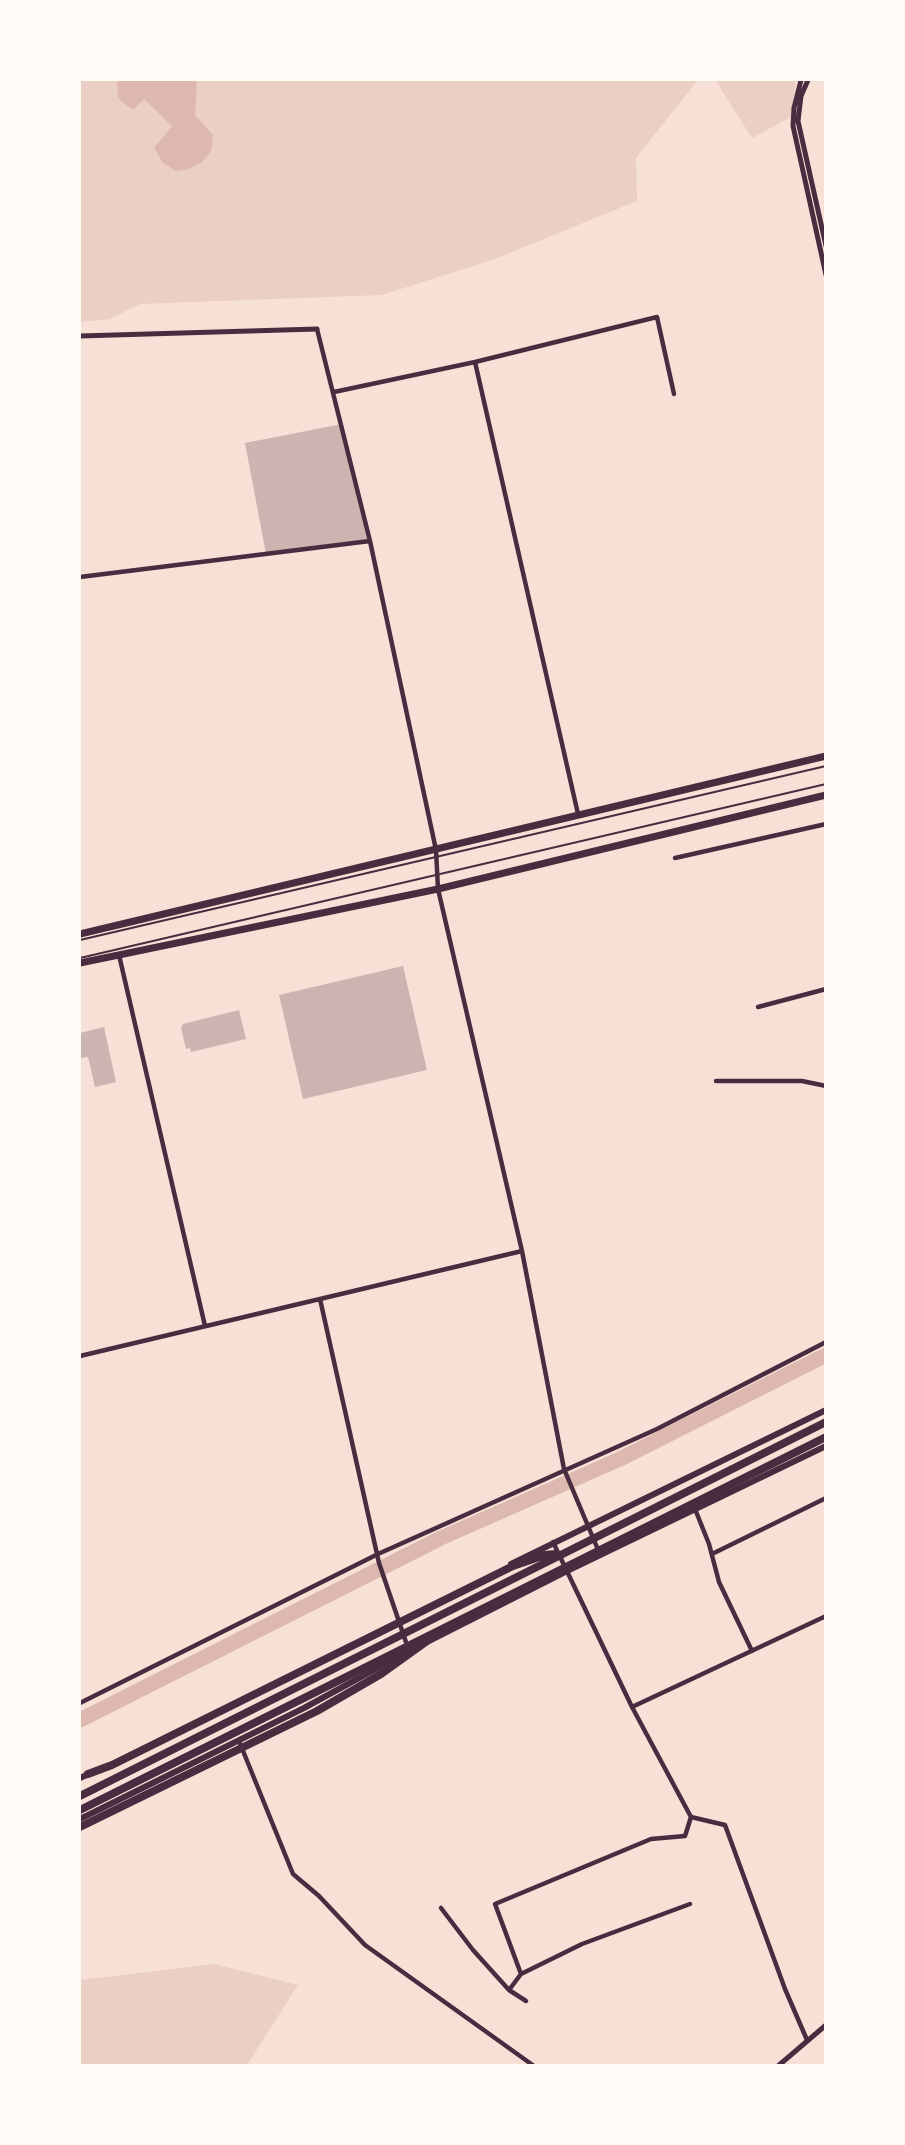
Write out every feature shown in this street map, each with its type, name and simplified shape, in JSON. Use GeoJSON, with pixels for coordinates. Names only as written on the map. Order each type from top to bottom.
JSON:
{"type":"FeatureCollection","features":[{"type":"Feature","properties":{"kind":"highway"},"geometry":{"type":"LineString","coordinates":[[80,1796],[825,1422]]}},
{"type":"Feature","properties":{"kind":"highway"},"geometry":{"type":"LineString","coordinates":[[80,1809],[825,1437]]}},
{"type":"Feature","properties":{"kind":"highway"},"geometry":{"type":"LineString","coordinates":[[88,1774],[112,1765],[513,1566],[545,1555],[561,1554]]}},
{"type":"Feature","properties":{"kind":"highway"},"geometry":{"type":"LineString","coordinates":[[80,1827],[317,1711],[381,1674],[447,1627]]}},
{"type":"Feature","properties":{"kind":"main road"},"geometry":{"type":"LineString","coordinates":[[80,934],[436,854],[578,814],[825,756]]}},
{"type":"Feature","properties":{"kind":"main road"},"geometry":{"type":"LineString","coordinates":[[80,963],[438,889],[825,795]]}},
{"type":"Feature","properties":{"kind":"main road"},"geometry":{"type":"LineString","coordinates":[[80,1778],[553,1542],[825,1410]]}},
{"type":"Feature","properties":{"kind":"main road"},"geometry":{"type":"LineString","coordinates":[[80,1819],[239,1741],[567,1570],[825,1446]]}},
{"type":"Feature","properties":{"kind":"street"},"geometry":{"type":"LineString","coordinates":[[801,80],[794,108],[793,126],[825,275]]}},
{"type":"Feature","properties":{"kind":"street"},"geometry":{"type":"LineString","coordinates":[[808,80],[801,96],[798,121],[825,246]]}},
{"type":"Feature","properties":{"kind":"street"},"geometry":{"type":"LineString","coordinates":[[334,392],[475,362],[657,317],[674,394]]}},
{"type":"Feature","properties":{"kind":"street"},"geometry":{"type":"LineString","coordinates":[[80,336],[317,329],[370,541],[436,854],[438,889],[522,1251],[564,1471],[600,1555]]}},
{"type":"Feature","properties":{"kind":"street"},"geometry":{"type":"LineString","coordinates":[[475,362],[578,814]]}},
{"type":"Feature","properties":{"kind":"street"},"geometry":{"type":"LineString","coordinates":[[80,577],[370,541]]}},
{"type":"Feature","properties":{"kind":"street"},"geometry":{"type":"LineString","coordinates":[[675,858],[825,824]]}},
{"type":"Feature","properties":{"kind":"street"},"geometry":{"type":"LineString","coordinates":[[119,955],[205,1326]]}},
{"type":"Feature","properties":{"kind":"street"},"geometry":{"type":"LineString","coordinates":[[758,1007],[825,988]]}},
{"type":"Feature","properties":{"kind":"street"},"geometry":{"type":"LineString","coordinates":[[716,1081],[802,1082],[825,1086]]}},
{"type":"Feature","properties":{"kind":"street"},"geometry":{"type":"LineString","coordinates":[[80,1356],[522,1251]]}},
{"type":"Feature","properties":{"kind":"street"},"geometry":{"type":"LineString","coordinates":[[320,1299],[379,1563],[409,1651]]}},
{"type":"Feature","properties":{"kind":"street"},"geometry":{"type":"LineString","coordinates":[[80,1703],[378,1554],[657,1429],[825,1342]]}},
{"type":"Feature","properties":{"kind":"street"},"geometry":{"type":"LineString","coordinates":[[712,1554],[825,1498]]}},
{"type":"Feature","properties":{"kind":"street"},"geometry":{"type":"LineString","coordinates":[[695,1509],[712,1554],[719,1582],[752,1651]]}},
{"type":"Feature","properties":{"kind":"street"},"geometry":{"type":"LineString","coordinates":[[521,1974],[495,1904],[651,1839],[686,1836],[691,1817],[632,1707],[553,1542]]}},
{"type":"Feature","properties":{"kind":"street"},"geometry":{"type":"LineString","coordinates":[[632,1707],[825,1617]]}},
{"type":"Feature","properties":{"kind":"street"},"geometry":{"type":"LineString","coordinates":[[239,1741],[293,1874],[319,1896],[365,1945],[534,2066]]}},
{"type":"Feature","properties":{"kind":"street"},"geometry":{"type":"LineString","coordinates":[[691,1817],[725,1825],[785,1989],[807,2040]]}},
{"type":"Feature","properties":{"kind":"street"},"geometry":{"type":"LineString","coordinates":[[509,1990],[521,1974],[608,1933],[690,1904]]}},
{"type":"Feature","properties":{"kind":"street"},"geometry":{"type":"LineString","coordinates":[[441,1908],[473,1950],[509,1990],[526,2001]]}},
{"type":"Feature","properties":{"kind":"street"},"geometry":{"type":"LineString","coordinates":[[778,2066],[825,2025]]}},
{"type":"Feature","properties":{"kind":"lane"},"geometry":{"type":"LineString","coordinates":[[80,940],[436,854],[825,766]]}},
{"type":"Feature","properties":{"kind":"lane"},"geometry":{"type":"LineString","coordinates":[[80,958],[825,784]]}},
{"type":"Feature","properties":{"kind":"shaded area"},"geometry":{"type":"Polygon","coordinates":[[[80,80],[698,80],[636,158],[637,201],[492,260],[382,295],[140,304],[110,319],[80,322],[80,80]]]}},
{"type":"Feature","properties":{"kind":"shaded area"},"geometry":{"type":"Polygon","coordinates":[[[117,80],[197,80],[195,115],[213,135],[211,151],[202,162],[189,169],[176,171],[163,163],[154,148],[172,126],[144,99],[134,109],[128,107],[118,98],[117,80]]]}},
{"type":"Feature","properties":{"kind":"shaded area"},"geometry":{"type":"Polygon","coordinates":[[[715,80],[796,80],[791,117],[752,138],[715,80]]]}},
{"type":"Feature","properties":{"kind":"shaded area"},"geometry":{"type":"Polygon","coordinates":[[[214,1964],[298,1985],[247,2065],[80,2065],[80,1980],[214,1964]]]}},
{"type":"Feature","properties":{"kind":"building"},"geometry":{"type":"Polygon","coordinates":[[[342,424],[370,541],[266,554],[245,443],[342,424]]]}},
{"type":"Feature","properties":{"kind":"building"},"geometry":{"type":"Polygon","coordinates":[[[403,966],[427,1070],[303,1099],[279,995],[403,966]]]}},
{"type":"Feature","properties":{"kind":"building"},"geometry":{"type":"Polygon","coordinates":[[[239,1010],[246,1039],[191,1052],[190,1048],[186,1049],[181,1028],[183,1024],[239,1010]]]}},
{"type":"Feature","properties":{"kind":"building"},"geometry":{"type":"Polygon","coordinates":[[[104,1027],[116,1082],[95,1087],[88,1057],[80,1058],[80,1033],[104,1027]]]}},
{"type":"Feature","properties":{"kind":"waterway"},"geometry":{"type":"LineString","coordinates":[[80,1720],[441,1538],[620,1459],[826,1355]]}}]}
